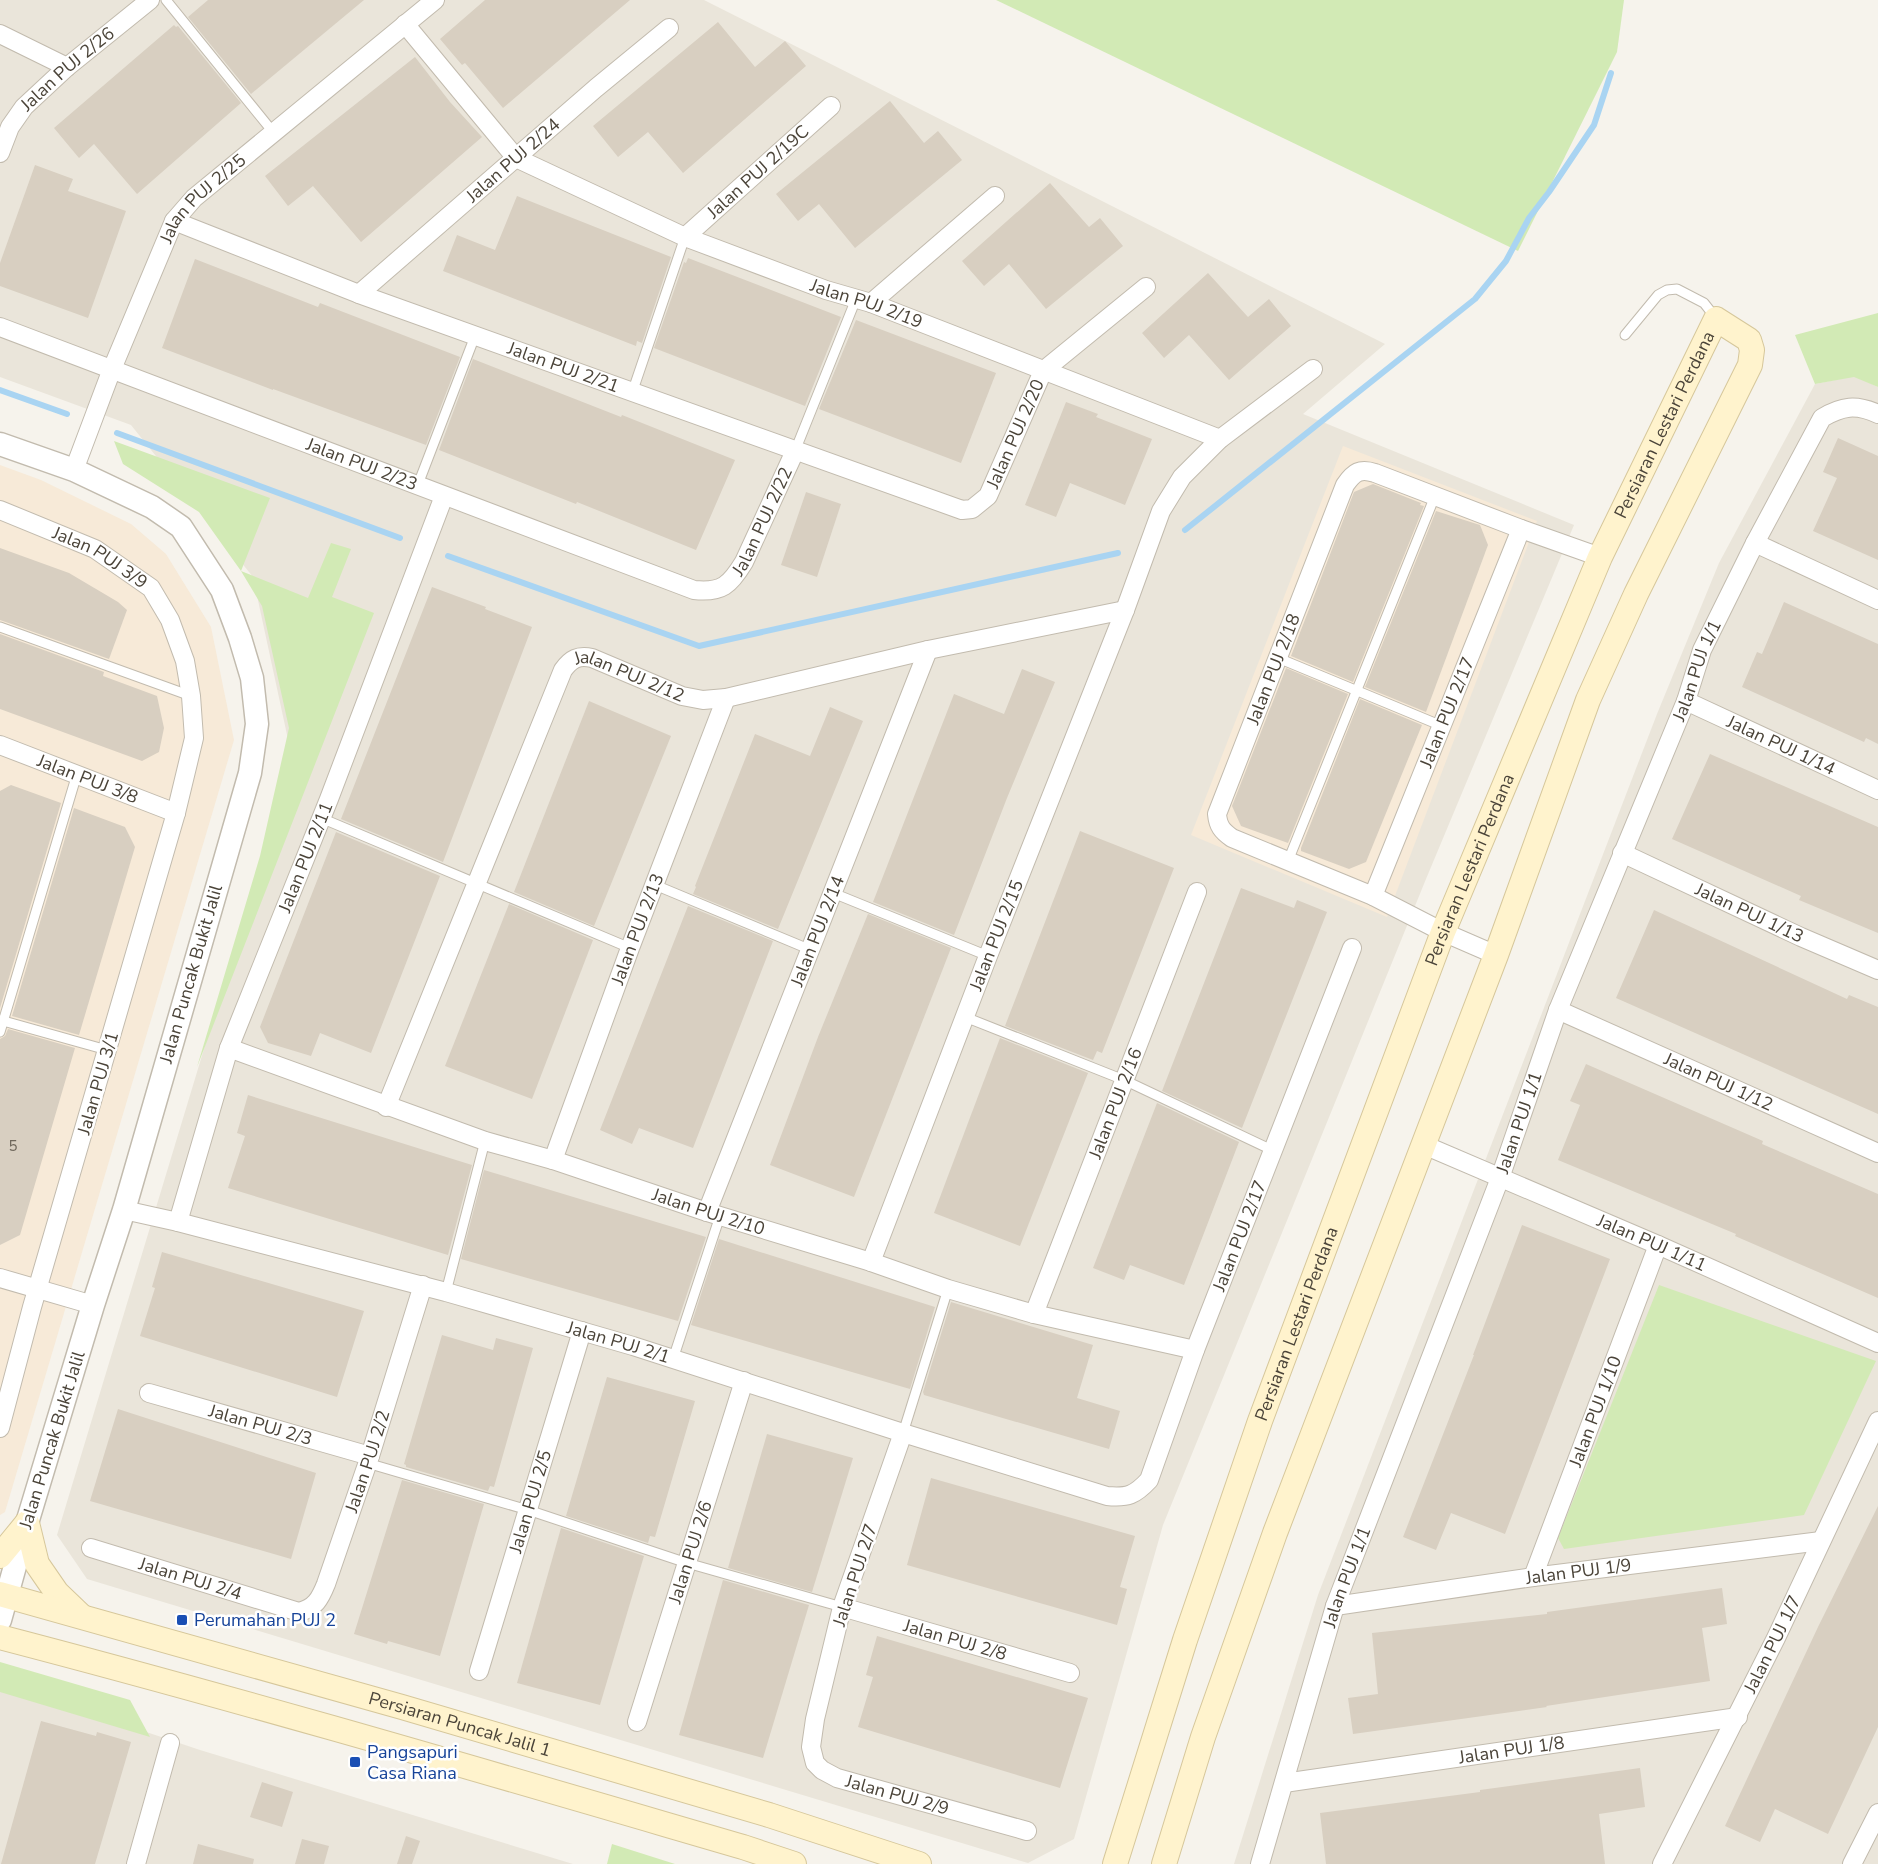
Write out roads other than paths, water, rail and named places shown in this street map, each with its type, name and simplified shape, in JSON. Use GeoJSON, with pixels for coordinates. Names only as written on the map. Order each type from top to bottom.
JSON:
{"type":"FeatureCollection","features":[{"type":"Feature","properties":{"kind":"main road","name":"Persiaran Lestari Perdana"},"geometry":{"type":"LineString","coordinates":[[1115,1864],[1185,1640],[1260,1421],[1443,932],[1600,558],[1716,319],[1749,340],[1752,350],[1750,364],[1636,594],[1588,700],[1496,955],[1275,1533],[1203,1737],[1164,1864]]}},
{"type":"Feature","properties":{"kind":"main road"},"geometry":{"type":"LineString","coordinates":[[0,1556],[27,1523]]}},
{"type":"Feature","properties":{"kind":"main road"},"geometry":{"type":"LineString","coordinates":[[27,1523],[37,1564],[57,1593],[83,1617]]}},
{"type":"Feature","properties":{"kind":"main road","name":"Persiaran Puncak Jalil 1"},"geometry":{"type":"LineString","coordinates":[[3,1595],[402,1707],[735,1805],[919,1864]]}},
{"type":"Feature","properties":{"kind":"main road"},"geometry":{"type":"LineString","coordinates":[[0,1637],[186,1686],[402,1747],[794,1864]]}},
{"type":"Feature","properties":{"kind":"main road"},"geometry":{"type":"LineString","coordinates":[[1104,1864],[1123,1841]]}},
{"type":"Feature","properties":{"kind":"street","name":"Jalan PUJ 2/26"},"geometry":{"type":"LineString","coordinates":[[0,153],[9,127],[24,107],[67,67],[150,0]]}},
{"type":"Feature","properties":{"kind":"street","name":"Jalan PUJ 2/25"},"geometry":{"type":"LineString","coordinates":[[74,470],[112,369],[174,221],[194,198],[435,0]]}},
{"type":"Feature","properties":{"kind":"street"},"geometry":{"type":"LineString","coordinates":[[405,24],[516,158]]}},
{"type":"Feature","properties":{"kind":"street","name":"Jalan PUJ 2/24"},"geometry":{"type":"LineString","coordinates":[[359,294],[669,28]]}},
{"type":"Feature","properties":{"kind":"street"},"geometry":{"type":"LineString","coordinates":[[0,34],[67,67]]}},
{"type":"Feature","properties":{"kind":"street","name":"Jalan PUJ 2/19C"},"geometry":{"type":"LineString","coordinates":[[685,237],[831,106]]}},
{"type":"Feature","properties":{"kind":"street","name":"Jalan PUJ 2/19"},"geometry":{"type":"LineString","coordinates":[[516,158],[685,237],[826,290],[864,301],[1220,439]]}},
{"type":"Feature","properties":{"kind":"street"},"geometry":{"type":"LineString","coordinates":[[864,301],[995,196]]}},
{"type":"Feature","properties":{"kind":"street","name":"Jalan PUJ 2/21"},"geometry":{"type":"LineString","coordinates":[[174,221],[359,294],[954,509]]}},
{"type":"Feature","properties":{"kind":"street"},"geometry":{"type":"LineString","coordinates":[[1043,371],[1146,287]]}},
{"type":"Feature","properties":{"kind":"street","name":"Jalan PUJ 2/23"},"geometry":{"type":"LineString","coordinates":[[0,327],[675,584],[710,592],[724,587]]}},
{"type":"Feature","properties":{"kind":"street"},"geometry":{"type":"LineString","coordinates":[[1125,610],[1161,511],[1182,477],[1220,439],[1313,369]]}},
{"type":"Feature","properties":{"kind":"street","name":"Jalan PUJ 2/20"},"geometry":{"type":"LineString","coordinates":[[954,509],[972,509],[988,496],[1043,371]]}},
{"type":"Feature","properties":{"kind":"street","name":"Jalan PUJ 1/1"},"geometry":{"type":"LineString","coordinates":[[1260,1864],[1335,1606],[1500,1179],[1558,1010],[1686,701],[1702,650],[1755,543],[1822,418],[1837,409],[1851,406],[1878,414]]}},
{"type":"Feature","properties":{"kind":"street","name":"Jalan Puncak Bukit Jalil"},"geometry":{"type":"LineString","coordinates":[[0,444],[74,470],[152,507],[181,527],[222,590],[252,678],[257,724],[250,773],[124,1210],[3,1595],[0,1620]]}},
{"type":"Feature","properties":{"kind":"street","name":"Jalan PUJ 2/22"},"geometry":{"type":"LineString","coordinates":[[724,587],[735,577],[744,562],[795,451]]}},
{"type":"Feature","properties":{"kind":"street","name":"Jalan PUJ 2/18"},"geometry":{"type":"LineString","coordinates":[[1496,955],[1443,932],[1374,896],[1232,838],[1218,825],[1217,814],[1345,485],[1358,471],[1366,470],[1600,558]]}},
{"type":"Feature","properties":{"kind":"street","name":"Jalan PUJ 2/11"},"geometry":{"type":"LineString","coordinates":[[178,1222],[229,1048],[321,818],[444,496]]}},
{"type":"Feature","properties":{"kind":"street","name":"Jalan PUJ 3/9"},"geometry":{"type":"LineString","coordinates":[[0,510],[95,549],[152,588],[170,620],[185,661],[191,696],[194,738]]}},
{"type":"Feature","properties":{"kind":"street","name":"Jalan PUJ 2/17"},"geometry":{"type":"LineString","coordinates":[[1374,896],[1521,529]]}},
{"type":"Feature","properties":{"kind":"street"},"geometry":{"type":"LineString","coordinates":[[1755,543],[1878,600]]}},
{"type":"Feature","properties":{"kind":"street","name":"Jalan PUJ 2/12"},"geometry":{"type":"LineString","coordinates":[[386,1107],[563,670],[576,657],[584,656],[682,696],[703,700],[726,698],[928,650],[1125,610]]}},
{"type":"Feature","properties":{"kind":"street","name":"Jalan PUJ 2/15"},"geometry":{"type":"LineString","coordinates":[[871,1262],[988,956],[1125,610]]}},
{"type":"Feature","properties":{"kind":"street","name":"Jalan PUJ 2/14"},"geometry":{"type":"LineString","coordinates":[[714,1214],[811,950],[928,650]]}},
{"type":"Feature","properties":{"kind":"street","name":"Jalan PUJ 2/13"},"geometry":{"type":"LineString","coordinates":[[553,1160],[630,948],[726,698]]}},
{"type":"Feature","properties":{"kind":"street","name":"Jalan PUJ 1/14"},"geometry":{"type":"LineString","coordinates":[[1686,701],[1878,790]]}},
{"type":"Feature","properties":{"kind":"street","name":"Jalan PUJ 3/1"},"geometry":{"type":"LineString","coordinates":[[0,1428],[4,1397],[38,1289],[177,813],[194,738]]}},
{"type":"Feature","properties":{"kind":"street","name":"Jalan PUJ 3/8"},"geometry":{"type":"LineString","coordinates":[[0,745],[177,813]]}},
{"type":"Feature","properties":{"kind":"street","name":"Jalan PUJ 1/13"},"geometry":{"type":"LineString","coordinates":[[1622,853],[1801,937],[1878,970]]}},
{"type":"Feature","properties":{"kind":"street","name":"Jalan PUJ 2/16"},"geometry":{"type":"LineString","coordinates":[[1034,1314],[1197,892]]}},
{"type":"Feature","properties":{"kind":"street","name":"Jalan PUJ 2/17"},"geometry":{"type":"LineString","coordinates":[[1107,1496],[1122,1498],[1137,1492],[1149,1480],[1195,1350],[1352,948]]}},
{"type":"Feature","properties":{"kind":"street","name":"Jalan PUJ 1/12"},"geometry":{"type":"LineString","coordinates":[[1558,1010],[1878,1153]]}},
{"type":"Feature","properties":{"kind":"street","name":"Jalan PUJ 2/10"},"geometry":{"type":"LineString","coordinates":[[229,1048],[386,1107],[485,1141],[553,1160],[714,1214],[871,1262],[948,1290],[1034,1314],[1195,1350]]}},
{"type":"Feature","properties":{"kind":"street","name":"Jalan PUJ 1/11"},"geometry":{"type":"LineString","coordinates":[[1424,1145],[1658,1245],[1878,1343]]}},
{"type":"Feature","properties":{"kind":"street","name":"Jalan PUJ 2/1"},"geometry":{"type":"LineString","coordinates":[[124,1210],[423,1285],[582,1331],[1107,1496]]}},
{"type":"Feature","properties":{"kind":"street","name":"Jalan PUJ 1/10"},"geometry":{"type":"LineString","coordinates":[[1533,1577],[1658,1245]]}},
{"type":"Feature","properties":{"kind":"street"},"geometry":{"type":"LineString","coordinates":[[0,1278],[93,1305]]}},
{"type":"Feature","properties":{"kind":"street","name":"Jalan PUJ 2/2"},"geometry":{"type":"LineString","coordinates":[[288,1608],[299,1612],[311,1609],[321,1598],[369,1460],[423,1285]]}},
{"type":"Feature","properties":{"kind":"street","name":"Jalan PUJ 2/5"},"geometry":{"type":"LineString","coordinates":[[479,1671],[582,1331]]}},
{"type":"Feature","properties":{"kind":"street","name":"Jalan PUJ 2/6"},"geometry":{"type":"LineString","coordinates":[[637,1722],[744,1381]]}},
{"type":"Feature","properties":{"kind":"street","name":"Jalan PUJ 2/3"},"geometry":{"type":"LineString","coordinates":[[149,1393],[369,1460]]}},
{"type":"Feature","properties":{"kind":"street","name":"Jalan PUJ 1/7"},"geometry":{"type":"LineString","coordinates":[[1662,1864],[1738,1717],[1876,1429]]}},
{"type":"Feature","properties":{"kind":"street","name":"Jalan PUJ 2/7"},"geometry":{"type":"LineString","coordinates":[[815,1719],[842,1607],[903,1433]]}},
{"type":"Feature","properties":{"kind":"street","name":"Jalan PUJ 1/9"},"geometry":{"type":"LineString","coordinates":[[1335,1606],[1533,1577],[1821,1541]]}},
{"type":"Feature","properties":{"kind":"street","name":"Jalan PUJ 2/4"},"geometry":{"type":"LineString","coordinates":[[91,1548],[288,1608]]}},
{"type":"Feature","properties":{"kind":"street","name":"Jalan PUJ 2/8"},"geometry":{"type":"LineString","coordinates":[[842,1607],[1070,1673]]}},
{"type":"Feature","properties":{"kind":"street","name":"Jalan PUJ 1/8"},"geometry":{"type":"LineString","coordinates":[[1284,1784],[1738,1717]]}},
{"type":"Feature","properties":{"kind":"street","name":"Jalan PUJ 2/9"},"geometry":{"type":"LineString","coordinates":[[815,1719],[811,1747],[815,1763],[822,1770],[837,1778],[1027,1831]]}},
{"type":"Feature","properties":{"kind":"street"},"geometry":{"type":"LineString","coordinates":[[136,1864],[170,1743]]}},
{"type":"Feature","properties":{"kind":"street"},"geometry":{"type":"LineString","coordinates":[[1852,1864],[1878,1813]]}},
{"type":"Feature","properties":{"kind":"lane"},"geometry":{"type":"LineString","coordinates":[[166,0],[273,132]]}},
{"type":"Feature","properties":{"kind":"lane"},"geometry":{"type":"LineString","coordinates":[[632,393],[685,237]]}},
{"type":"Feature","properties":{"kind":"lane"},"geometry":{"type":"LineString","coordinates":[[1625,335],[1658,295],[1667,290],[1677,289],[1704,303],[1716,319]]}},
{"type":"Feature","properties":{"kind":"lane"},"geometry":{"type":"LineString","coordinates":[[795,451],[864,301]]}},
{"type":"Feature","properties":{"kind":"lane"},"geometry":{"type":"LineString","coordinates":[[417,487],[475,336]]}},
{"type":"Feature","properties":{"kind":"lane"},"geometry":{"type":"LineString","coordinates":[[1288,861],[1435,496]]}},
{"type":"Feature","properties":{"kind":"lane"},"geometry":{"type":"LineString","coordinates":[[0,627],[191,696]]}},
{"type":"Feature","properties":{"kind":"lane"},"geometry":{"type":"LineString","coordinates":[[1278,658],[1442,726]]}},
{"type":"Feature","properties":{"kind":"lane"},"geometry":{"type":"LineString","coordinates":[[0,1032],[77,774]]}},
{"type":"Feature","properties":{"kind":"lane"},"geometry":{"type":"LineString","coordinates":[[321,818],[630,948]]}},
{"type":"Feature","properties":{"kind":"lane"},"geometry":{"type":"LineString","coordinates":[[655,885],[811,950]]}},
{"type":"Feature","properties":{"kind":"lane"},"geometry":{"type":"LineString","coordinates":[[833,893],[988,956]]}},
{"type":"Feature","properties":{"kind":"lane"},"geometry":{"type":"LineString","coordinates":[[965,1017],[1124,1080],[1272,1150]]}},
{"type":"Feature","properties":{"kind":"lane"},"geometry":{"type":"LineString","coordinates":[[2,1020],[107,1050]]}},
{"type":"Feature","properties":{"kind":"lane"},"geometry":{"type":"LineString","coordinates":[[446,1292],[485,1141]]}},
{"type":"Feature","properties":{"kind":"lane"},"geometry":{"type":"LineString","coordinates":[[674,1359],[714,1214]]}},
{"type":"Feature","properties":{"kind":"lane"},"geometry":{"type":"LineString","coordinates":[[903,1433],[948,1290]]}},
{"type":"Feature","properties":{"kind":"lane"},"geometry":{"type":"LineString","coordinates":[[369,1460],[687,1563],[842,1607]]}},
{"type":"Feature","properties":{"kind":"waterway"},"geometry":{"type":"LineString","coordinates":[[1185,530],[1475,299],[1506,261],[1529,218],[1594,125],[1611,73]]}},
{"type":"Feature","properties":{"kind":"waterway"},"geometry":{"type":"LineString","coordinates":[[0,390],[67,414]]}},
{"type":"Feature","properties":{"kind":"waterway"},"geometry":{"type":"LineString","coordinates":[[117,433],[400,538]]}},
{"type":"Feature","properties":{"kind":"waterway"},"geometry":{"type":"LineString","coordinates":[[448,556],[699,646],[1118,553]]}},
{"type":"Feature","properties":{"kind":"place","name":"Perumahan PUJ 2"},"geometry":{"type":"Point","coordinates":[182,1620]}},
{"type":"Feature","properties":{"kind":"place","name":"Pangsapuri Casa Riana"},"geometry":{"type":"Point","coordinates":[355,1762]}}]}
